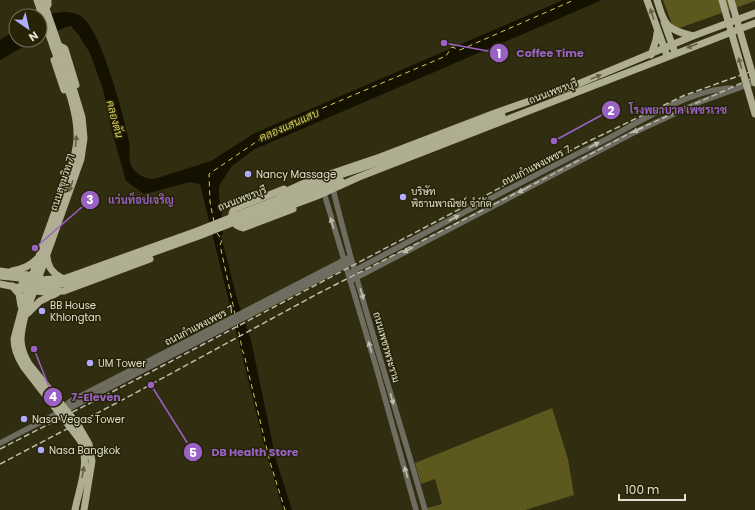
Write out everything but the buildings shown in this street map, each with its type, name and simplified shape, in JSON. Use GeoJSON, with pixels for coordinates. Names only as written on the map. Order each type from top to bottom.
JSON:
{"type":"FeatureCollection","features":[{"type":"Feature","properties":{"kind":"main road"},"geometry":{"type":"LineString","coordinates":[[34,0],[38,9],[46,7],[48,5],[48,0]]}},
{"type":"Feature","properties":{"kind":"main road","name":"ถนนสุขุมวิท 71"},"geometry":{"type":"LineString","coordinates":[[37,0],[69,82]]}},
{"type":"Feature","properties":{"kind":"main road","name":"ถนนสุขุมวิท 71"},"geometry":{"type":"LineString","coordinates":[[36,277],[47,256],[81,159],[84,138],[69,82],[43,0]]}},
{"type":"Feature","properties":{"kind":"main road"},"geometry":{"type":"LineString","coordinates":[[647,0],[656,29],[667,56]]}},
{"type":"Feature","properties":{"kind":"main road"},"geometry":{"type":"LineString","coordinates":[[657,0],[675,53]]}},
{"type":"Feature","properties":{"kind":"main road"},"geometry":{"type":"LineString","coordinates":[[722,0],[755,114]]}},
{"type":"Feature","properties":{"kind":"main road"},"geometry":{"type":"LineString","coordinates":[[731,0],[755,82]]}},
{"type":"Feature","properties":{"kind":"main road","name":"ถนนเพชรบุรี"},"geometry":{"type":"LineString","coordinates":[[1,273],[36,277],[60,277],[448,130],[578,84],[694,36],[755,14]]}},
{"type":"Feature","properties":{"kind":"main road"},"geometry":{"type":"LineString","coordinates":[[664,21],[672,29],[694,36]]}},
{"type":"Feature","properties":{"kind":"main road","name":"ถนนเพชรบุรี"},"geometry":{"type":"LineString","coordinates":[[77,278],[284,205],[321,194],[359,176],[755,22]]}},
{"type":"Feature","properties":{"kind":"main road"},"geometry":{"type":"LineString","coordinates":[[651,55],[656,40],[656,29]]}},
{"type":"Feature","properties":{"kind":"main road"},"geometry":{"type":"LineString","coordinates":[[60,46],[65,49],[82,105],[79,117],[71,111],[52,53],[53,49],[60,46]]}},
{"type":"Feature","properties":{"kind":"main road","name":"ถนนเพชรบุรี"},"geometry":{"type":"LineString","coordinates":[[77,278],[331,178],[380,162],[498,117],[524,103]]}},
{"type":"Feature","properties":{"kind":"main road","name":"ถนนสุขุมวิท 71"},"geometry":{"type":"LineString","coordinates":[[36,277],[39,258],[74,158],[79,117]]}},
{"type":"Feature","properties":{"kind":"main road","name":"ถนนเพชรบุรี"},"geometry":{"type":"LineString","coordinates":[[0,284],[35,291],[64,291],[150,259],[284,205],[331,184],[359,176]]}},
{"type":"Feature","properties":{"kind":"main road"},"geometry":{"type":"LineString","coordinates":[[309,182],[293,185],[234,209],[231,218],[233,223],[236,226],[243,228],[305,204],[321,194]]}},
{"type":"Feature","properties":{"kind":"main road"},"geometry":{"type":"LineString","coordinates":[[108,260],[130,258],[207,230]]}},
{"type":"Feature","properties":{"kind":"main road"},"geometry":{"type":"LineString","coordinates":[[47,256],[47,262],[50,269],[60,277]]}},
{"type":"Feature","properties":{"kind":"main road"},"geometry":{"type":"LineString","coordinates":[[1,273],[23,269],[39,258]]}},
{"type":"Feature","properties":{"kind":"main road"},"geometry":{"type":"LineString","coordinates":[[122,269],[130,258]]}},
{"type":"Feature","properties":{"kind":"main road"},"geometry":{"type":"LineString","coordinates":[[1,273],[49,280],[77,278]]}},
{"type":"Feature","properties":{"kind":"main road"},"geometry":{"type":"LineString","coordinates":[[36,277],[27,290],[22,315],[14,339],[14,346],[23,366],[87,438],[92,453],[92,470],[85,506],[77,501]]}},
{"type":"Feature","properties":{"kind":"main road"},"geometry":{"type":"LineString","coordinates":[[22,315],[35,291],[36,277]]}},
{"type":"Feature","properties":{"kind":"main road"},"geometry":{"type":"LineString","coordinates":[[0,280],[50,286],[68,284],[77,278]]}},
{"type":"Feature","properties":{"kind":"main road"},"geometry":{"type":"LineString","coordinates":[[11,286],[17,291],[20,299],[22,315]]}},
{"type":"Feature","properties":{"kind":"main road"},"geometry":{"type":"LineString","coordinates":[[22,315],[40,301],[64,291]]}},
{"type":"Feature","properties":{"kind":"main road"},"geometry":{"type":"LineString","coordinates":[[63,410],[80,440],[84,452],[84,471],[75,510]]}},
{"type":"Feature","properties":{"kind":"street","name":"ถนนกำแพงเพชร 7"},"geometry":{"type":"LineString","coordinates":[[350,281],[635,132],[700,102],[755,82]]}},
{"type":"Feature","properties":{"kind":"street","name":"ถนนกำแพงเพชร 7"},"geometry":{"type":"LineString","coordinates":[[348,274],[539,173],[659,112],[698,94],[723,88],[739,88]]}},
{"type":"Feature","properties":{"kind":"street","name":"ถนนเพชรพระราม"},"geometry":{"type":"LineString","coordinates":[[333,189],[351,260],[425,510]]}},
{"type":"Feature","properties":{"kind":"street","name":"ถนนเพชรพระราม"},"geometry":{"type":"LineString","coordinates":[[321,194],[348,274],[377,370],[416,510]]}},
{"type":"Feature","properties":{"kind":"street","name":"ถนนกำแพงเพชร 7"},"geometry":{"type":"LineString","coordinates":[[0,443],[262,305],[351,260]]}},
{"type":"Feature","properties":{"kind":"shaded area"},"geometry":{"type":"Polygon","coordinates":[[[663,0],[755,1],[677,29],[673,27],[663,0]]]}},
{"type":"Feature","properties":{"kind":"shaded area"},"geometry":{"type":"Polygon","coordinates":[[[552,408],[568,459],[574,495],[525,510],[427,510],[427,508],[442,504],[435,479],[421,484],[415,463],[552,408]]]}},
{"type":"Feature","properties":{"kind":"water"},"geometry":{"type":"Polygon","coordinates":[[[563,0],[602,0],[253,150],[231,167],[219,186],[223,234],[221,236],[238,302],[251,340],[276,460],[292,510],[283,510],[264,444],[200,184],[190,182],[144,194],[126,181],[112,132],[103,89],[90,53],[71,26],[48,35],[48,15],[69,12],[79,15],[87,22],[95,35],[103,52],[117,93],[129,141],[131,165],[135,171],[141,175],[154,179],[211,161],[255,133],[563,0]]]}},
{"type":"Feature","properties":{"kind":"water"},"geometry":{"type":"Polygon","coordinates":[[[8,35],[8,48],[21,48],[0,60],[0,40],[8,35]]]}},
{"type":"Feature","properties":{"kind":"ferry route"},"geometry":{"type":"LineString","coordinates":[[214,222],[210,202],[209,174],[278,127],[446,56],[452,47],[460,50],[574,0]]}},
{"type":"Feature","properties":{"kind":"ferry route"},"geometry":{"type":"LineString","coordinates":[[217,233],[222,240],[220,245],[235,314]]}},
{"type":"Feature","properties":{"kind":"ferry route"},"geometry":{"type":"LineString","coordinates":[[237,323],[242,350],[270,462],[285,510]]}},
{"type":"Feature","properties":{"kind":"railway"},"geometry":{"type":"LineString","coordinates":[[0,449],[147,374],[585,143],[683,96],[755,70]]}},
{"type":"Feature","properties":{"kind":"railway"},"geometry":{"type":"LineString","coordinates":[[0,464],[126,398],[319,293],[538,182],[634,131],[755,77]]}},
{"type":"Feature","properties":{"kind":"place","name":"Coffee Time"},"geometry":{"type":"Point","coordinates":[444,43]}},
{"type":"Feature","properties":{"kind":"place","name":"โรงพยาบาล เพชรเวช"},"geometry":{"type":"Point","coordinates":[554,141]}},
{"type":"Feature","properties":{"kind":"place","name":"Nancy Massage"},"geometry":{"type":"Point","coordinates":[248,174]}},
{"type":"Feature","properties":{"kind":"place","name":"บริษัท พิธานพาณิชย์ จำกัด"},"geometry":{"type":"Point","coordinates":[403,197]}},
{"type":"Feature","properties":{"kind":"place","name":"แว่นท็อปเจริญ"},"geometry":{"type":"Point","coordinates":[35,248]}},
{"type":"Feature","properties":{"kind":"place","name":"BB House Khlongtan"},"geometry":{"type":"Point","coordinates":[42,311]}},
{"type":"Feature","properties":{"kind":"place","name":"7-Eleven"},"geometry":{"type":"Point","coordinates":[34,349]}},
{"type":"Feature","properties":{"kind":"place","name":"UM Tower"},"geometry":{"type":"Point","coordinates":[90,363]}},
{"type":"Feature","properties":{"kind":"place","name":"DB Health Store"},"geometry":{"type":"Point","coordinates":[151,385]}},
{"type":"Feature","properties":{"kind":"place","name":"Nasa Vegas Tower"},"geometry":{"type":"Point","coordinates":[24,419]}},
{"type":"Feature","properties":{"kind":"place","name":"Nasa Bangkok"},"geometry":{"type":"Point","coordinates":[41,450]}},
{"type":"Feature","properties":{"kind":"water label","name":"คลองตัน"},"geometry":{"type":"Point","coordinates":[115,119]}},
{"type":"Feature","properties":{"kind":"water label","name":"คลองแสนแสบ"},"geometry":{"type":"Point","coordinates":[289,125]}}]}
